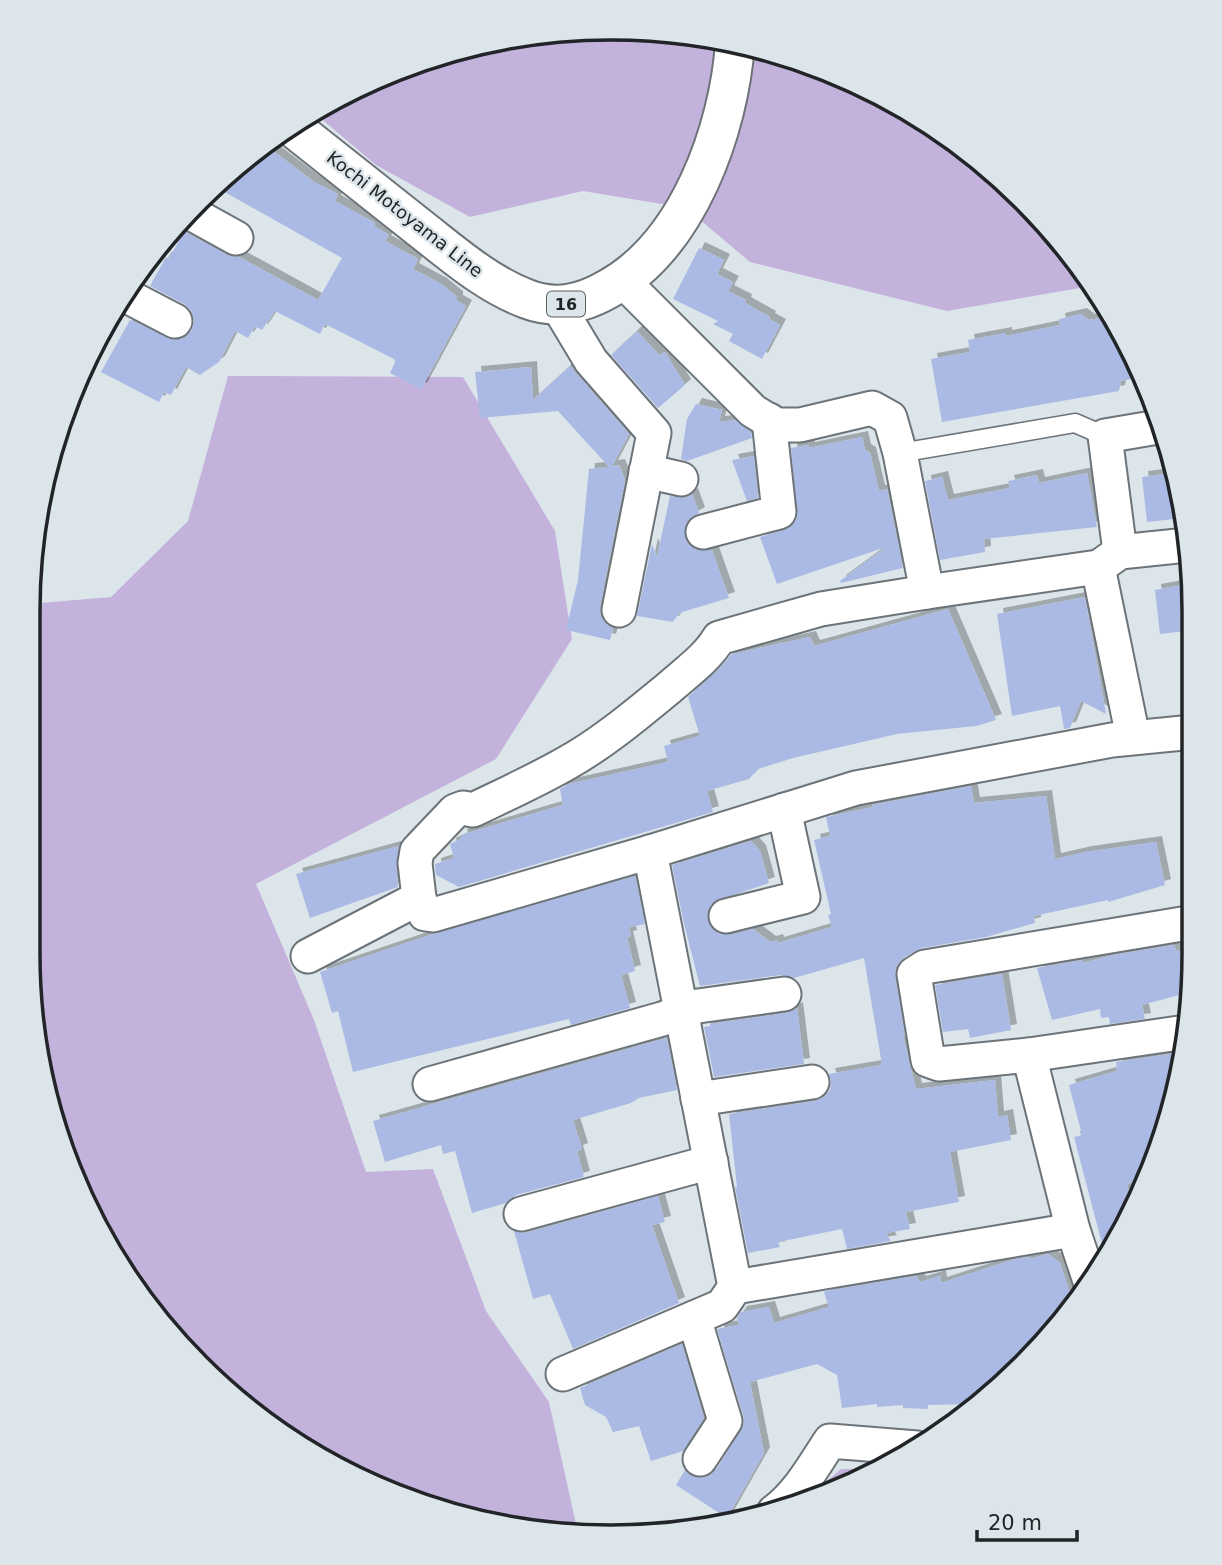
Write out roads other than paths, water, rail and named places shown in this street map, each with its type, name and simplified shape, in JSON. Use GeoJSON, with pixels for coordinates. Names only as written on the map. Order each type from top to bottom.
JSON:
{"type":"FeatureCollection","features":[{"type":"Feature","properties":{"kind":"main road","name":"Kochi Motoyama Line"},"geometry":{"type":"LineString","coordinates":[[300,133],[461,260],[492,281],[527,299],[558,306],[594,297],[623,281],[657,249],[678,222],[710,156],[729,95],[734,54]]}},
{"type":"Feature","properties":{"kind":"street"},"geometry":{"type":"LineString","coordinates":[[198,217],[236,238]]}},
{"type":"Feature","properties":{"kind":"street"},"geometry":{"type":"LineString","coordinates":[[623,281],[753,411],[776,425],[800,425],[872,408],[890,418],[900,453],[927,592]]}},
{"type":"Feature","properties":{"kind":"street"},"geometry":{"type":"LineString","coordinates":[[133,299],[175,321]]}},
{"type":"Feature","properties":{"kind":"street"},"geometry":{"type":"LineString","coordinates":[[558,306],[591,361],[654,433],[619,610]]}},
{"type":"Feature","properties":{"kind":"street"},"geometry":{"type":"LineString","coordinates":[[703,532],[779,512],[769,421]]}},
{"type":"Feature","properties":{"kind":"street"},"geometry":{"type":"LineString","coordinates":[[1133,737],[1109,560],[1105,436],[1151,428]]}},
{"type":"Feature","properties":{"kind":"street"},"geometry":{"type":"LineString","coordinates":[[646,471],[681,479]]}},
{"type":"Feature","properties":{"kind":"street"},"geometry":{"type":"LineString","coordinates":[[1178,547],[821,609],[719,638],[712,650],[692,669],[632,718],[566,764],[473,810],[463,808],[455,811],[417,851],[415,863],[418,898],[425,914],[433,915],[856,788],[1133,737],[1182,733]]}},
{"type":"Feature","properties":{"kind":"street"},"geometry":{"type":"LineString","coordinates":[[726,916],[803,897],[784,810]]}},
{"type":"Feature","properties":{"kind":"street"},"geometry":{"type":"LineString","coordinates":[[563,1374],[722,1306],[735,1287],[650,852]]}},
{"type":"Feature","properties":{"kind":"street"},"geometry":{"type":"LineString","coordinates":[[308,956],[418,898]]}},
{"type":"Feature","properties":{"kind":"street"},"geometry":{"type":"LineString","coordinates":[[1176,1033],[1029,1055],[939,1064],[928,1060],[914,974],[925,967],[1182,924]]}},
{"type":"Feature","properties":{"kind":"street"},"geometry":{"type":"LineString","coordinates":[[430,1084],[698,1006],[784,994]]}},
{"type":"Feature","properties":{"kind":"street"},"geometry":{"type":"LineString","coordinates":[[1029,1055],[1073,1230],[1087,1270]]}},
{"type":"Feature","properties":{"kind":"street"},"geometry":{"type":"LineString","coordinates":[[698,1099],[812,1082]]}},
{"type":"Feature","properties":{"kind":"street"},"geometry":{"type":"LineString","coordinates":[[521,1214],[710,1162]]}},
{"type":"Feature","properties":{"kind":"street"},"geometry":{"type":"LineString","coordinates":[[735,1287],[1073,1230]]}},
{"type":"Feature","properties":{"kind":"street"},"geometry":{"type":"LineString","coordinates":[[694,1318],[725,1421],[700,1459]]}},
{"type":"Feature","properties":{"kind":"street"},"geometry":{"type":"LineString","coordinates":[[794,1494],[830,1441],[899,1447]]}},
{"type":"Feature","properties":{"kind":"lane"},"geometry":{"type":"LineString","coordinates":[[900,453],[1075,423],[1105,436]]}}]}
